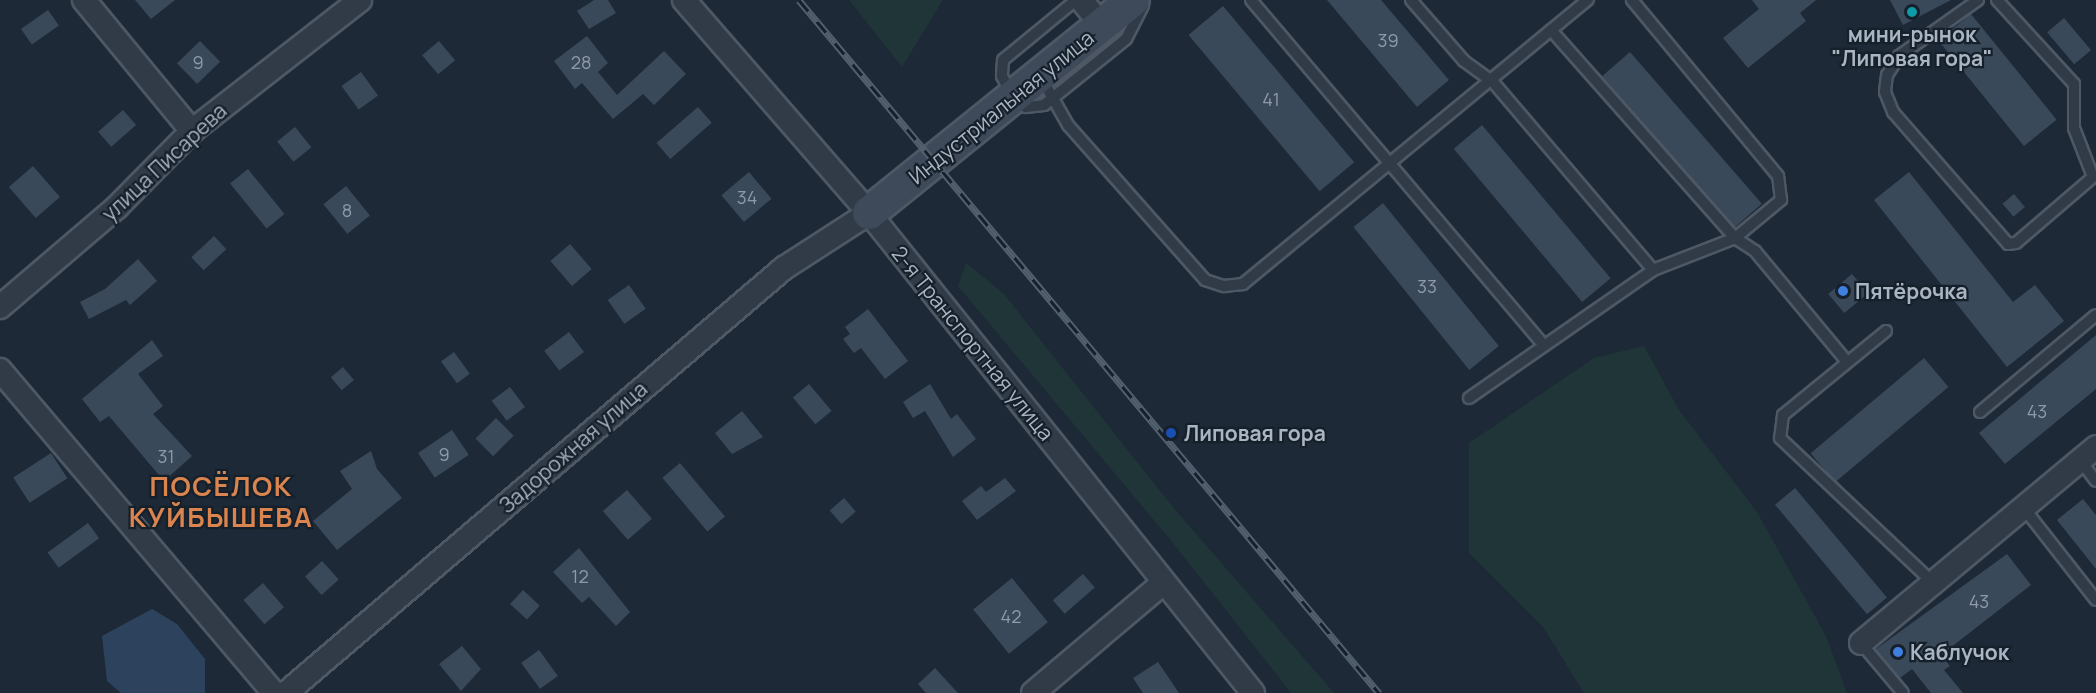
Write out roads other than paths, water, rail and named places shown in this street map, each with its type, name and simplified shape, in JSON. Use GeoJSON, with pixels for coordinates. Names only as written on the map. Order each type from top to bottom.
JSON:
{"type":"FeatureCollection","features":[{"type":"Feature","properties":{"kind":"street"},"geometry":{"type":"LineString","coordinates":[[84,0],[192,131]]}},
{"type":"Feature","properties":{"kind":"street","name":"улица Писарева"},"geometry":{"type":"LineString","coordinates":[[0,307],[117,207],[192,131],[360,0]]}},
{"type":"Feature","properties":{"kind":"street","name":"2-я Транспортная улица"},"geometry":{"type":"LineString","coordinates":[[684,0],[869,213],[1253,693]]}},
{"type":"Feature","properties":{"kind":"street"},"geometry":{"type":"LineString","coordinates":[[1081,0],[1102,25]]}},
{"type":"Feature","properties":{"kind":"street","name":"Индустриальная улица"},"geometry":{"type":"LineString","coordinates":[[869,213],[1013,98],[1048,86],[1102,25],[1133,0]]}},
{"type":"Feature","properties":{"kind":"street","name":"Задорожная улица"},"geometry":{"type":"LineString","coordinates":[[286,693],[758,290],[824,239],[869,213]]}},
{"type":"Feature","properties":{"kind":"street"},"geometry":{"type":"LineString","coordinates":[[0,370],[274,693]]}},
{"type":"Feature","properties":{"kind":"street"},"geometry":{"type":"LineString","coordinates":[[1861,643],[1931,581],[2088,454]]}},
{"type":"Feature","properties":{"kind":"street"},"geometry":{"type":"LineString","coordinates":[[1033,693],[1163,583]]}},
{"type":"Feature","properties":{"kind":"lane"},"geometry":{"type":"LineString","coordinates":[[1013,98],[1002,76],[1003,60],[1076,0]]}},
{"type":"Feature","properties":{"kind":"lane"},"geometry":{"type":"LineString","coordinates":[[1146,0],[1126,39],[1048,86],[1068,125],[1205,280],[1224,286],[1243,284],[1493,82],[1588,0]]}},
{"type":"Feature","properties":{"kind":"lane"},"geometry":{"type":"LineString","coordinates":[[1251,0],[1544,345]]}},
{"type":"Feature","properties":{"kind":"lane"},"geometry":{"type":"LineString","coordinates":[[1411,0],[1464,61],[1493,82],[1653,270]]}},
{"type":"Feature","properties":{"kind":"lane"},"geometry":{"type":"LineString","coordinates":[[1469,398],[1653,270],[1735,238],[1780,200],[1778,176],[1632,0]]}},
{"type":"Feature","properties":{"kind":"lane"},"geometry":{"type":"LineString","coordinates":[[1978,0],[1892,64],[1886,92],[1893,112],[2008,244],[2095,178],[2074,128],[2074,84],[1997,0]]}},
{"type":"Feature","properties":{"kind":"lane"},"geometry":{"type":"LineString","coordinates":[[1551,30],[1735,238],[1755,251],[1847,362]]}},
{"type":"Feature","properties":{"kind":"lane"},"geometry":{"type":"LineString","coordinates":[[1980,412],[2096,315]]}},
{"type":"Feature","properties":{"kind":"lane"},"geometry":{"type":"LineString","coordinates":[[1886,331],[1783,415],[1780,438],[1931,581]]}},
{"type":"Feature","properties":{"kind":"lane"},"geometry":{"type":"LineString","coordinates":[[2088,454],[2096,481]]}},
{"type":"Feature","properties":{"kind":"lane"},"geometry":{"type":"LineString","coordinates":[[2023,507],[2096,600]]}},
{"type":"Feature","properties":{"kind":"lane"},"geometry":{"type":"LineString","coordinates":[[1861,643],[1903,693]]}},
{"type":"Feature","properties":{"kind":"water"},"geometry":{"type":"Polygon","coordinates":[[[152,609],[177,624],[205,659],[205,693],[121,693],[107,681],[102,636],[152,609]]]}},
{"type":"Feature","properties":{"kind":"railway"},"geometry":{"type":"LineString","coordinates":[[799,0],[1379,693]]}},
{"type":"Feature","properties":{"kind":"place","name":"мини-рынок \"Липовая гора\""},"geometry":{"type":"Point","coordinates":[1912,12]}},
{"type":"Feature","properties":{"kind":"place","name":"Пятёрочка"},"geometry":{"type":"Point","coordinates":[1843,291]}},
{"type":"Feature","properties":{"kind":"place","name":"Липовая гора"},"geometry":{"type":"Point","coordinates":[1171,433]}},
{"type":"Feature","properties":{"kind":"place","name":"Каблучок"},"geometry":{"type":"Point","coordinates":[1898,652]}},
{"type":"Feature","properties":{"kind":"district","name":"ПОСЁЛОК КУЙБЫШЕВА"},"geometry":{"type":"Point","coordinates":[221,500]}}]}
